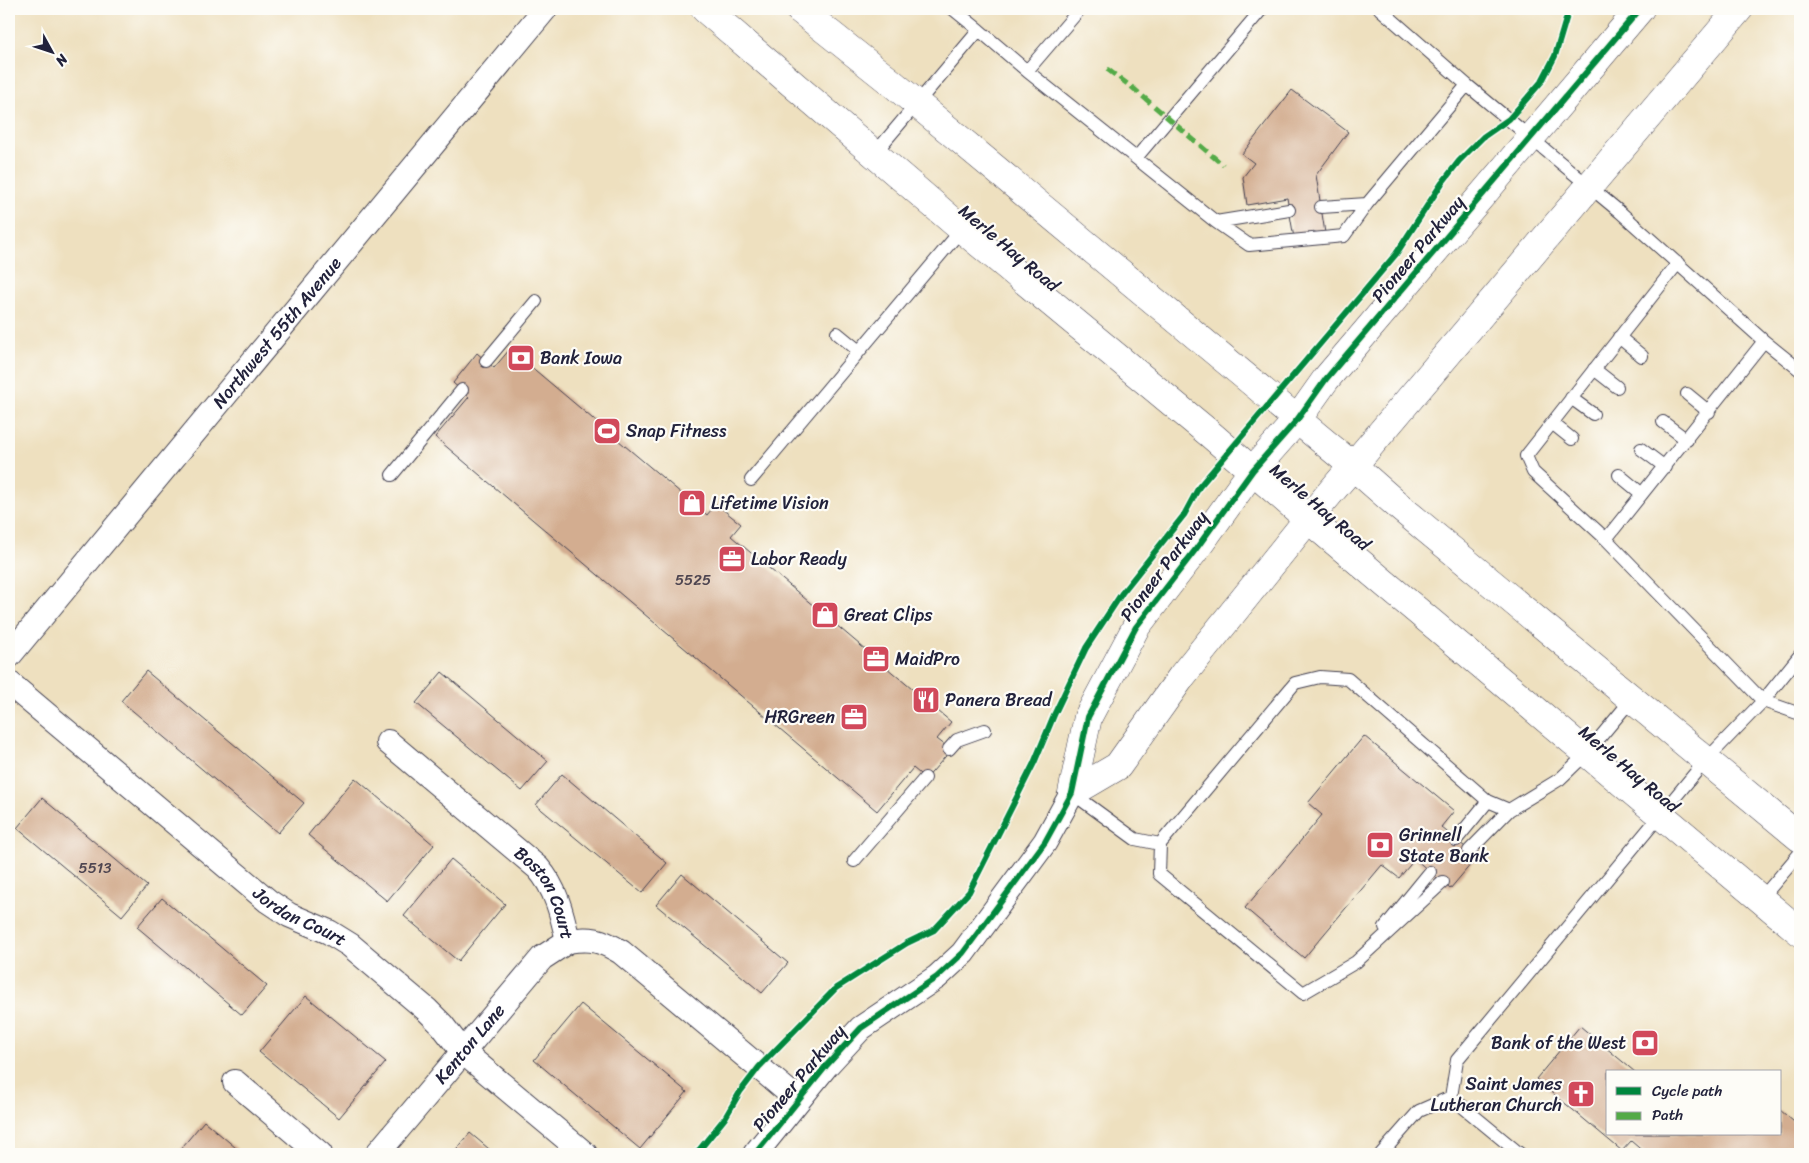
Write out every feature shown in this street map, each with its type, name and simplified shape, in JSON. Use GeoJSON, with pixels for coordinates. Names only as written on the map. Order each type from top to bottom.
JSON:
{"type":"FeatureCollection","features":[{"type":"Feature","properties":{"kind":"main road","name":"Merle Hay Road"},"geometry":{"type":"LineString","coordinates":[[705,9],[962,229],[1253,470],[1308,519],[1800,932]]}},
{"type":"Feature","properties":{"kind":"main road"},"geometry":{"type":"LineString","coordinates":[[799,9],[916,103],[1800,838]]}},
{"type":"Feature","properties":{"kind":"main road","name":"Pioneer Parkway"},"geometry":{"type":"LineString","coordinates":[[1072,793],[1088,717],[1136,627],[1196,549],[1253,470],[1297,420],[1328,377],[1640,9]]}},
{"type":"Feature","properties":{"kind":"main road"},"geometry":{"type":"LineString","coordinates":[[1072,793],[1118,766],[1182,676],[1308,519],[1739,9]]}},
{"type":"Feature","properties":{"kind":"street","name":"Northwest 55th Avenue"},"geometry":{"type":"LineString","coordinates":[[9,656],[545,9]]}},
{"type":"Feature","properties":{"kind":"street","name":"Jordan Court"},"geometry":{"type":"LineString","coordinates":[[9,682],[268,901],[289,915],[329,932],[350,945],[427,1010],[442,1025],[463,1052],[585,1154]]}},
{"type":"Feature","properties":{"kind":"street","name":"Boston Court"},"geometry":{"type":"LineString","coordinates":[[388,742],[538,868],[547,878],[554,892],[568,941],[586,938],[605,942],[621,952],[798,1100]]}},
{"type":"Feature","properties":{"kind":"street","name":"Pioneer Parkway"},"geometry":{"type":"LineString","coordinates":[[755,1154],[826,1066],[861,1028],[937,977],[963,952],[1045,842],[1072,793]]}},
{"type":"Feature","properties":{"kind":"street","name":"Kenton Lane"},"geometry":{"type":"LineString","coordinates":[[377,1154],[542,958],[568,941]]}},
{"type":"Feature","properties":{"kind":"street"},"geometry":{"type":"LineString","coordinates":[[235,1082],[320,1154]]}},
{"type":"Feature","properties":{"kind":"lane"},"geometry":{"type":"LineString","coordinates":[[953,9],[1027,71],[1216,222],[1249,245],[1344,236],[1367,204],[1467,85]]}},
{"type":"Feature","properties":{"kind":"lane"},"geometry":{"type":"LineString","coordinates":[[1027,71],[1080,9]]}},
{"type":"Feature","properties":{"kind":"lane"},"geometry":{"type":"LineString","coordinates":[[1136,158],[1262,9]]}},
{"type":"Feature","properties":{"kind":"lane"},"geometry":{"type":"LineString","coordinates":[[1380,9],[1678,263],[1764,341],[1800,370]]}},
{"type":"Feature","properties":{"kind":"lane"},"geometry":{"type":"LineString","coordinates":[[875,154],[979,30]]}},
{"type":"Feature","properties":{"kind":"lane"},"geometry":{"type":"LineString","coordinates":[[1320,207],[1367,204]]}},
{"type":"Feature","properties":{"kind":"lane"},"geometry":{"type":"LineString","coordinates":[[1216,222],[1289,210]]}},
{"type":"Feature","properties":{"kind":"lane"},"geometry":{"type":"LineString","coordinates":[[751,480],[962,229]]}},
{"type":"Feature","properties":{"kind":"lane"},"geometry":{"type":"LineString","coordinates":[[1678,263],[1526,456],[1533,472],[1606,539],[1763,701],[1800,714]]}},
{"type":"Feature","properties":{"kind":"lane"},"geometry":{"type":"LineString","coordinates":[[486,361],[536,301]]}},
{"type":"Feature","properties":{"kind":"lane"},"geometry":{"type":"LineString","coordinates":[[838,333],[859,351]]}},
{"type":"Feature","properties":{"kind":"lane"},"geometry":{"type":"LineString","coordinates":[[1619,337],[1642,356]]}},
{"type":"Feature","properties":{"kind":"lane"},"geometry":{"type":"LineString","coordinates":[[1606,539],[1687,440],[1764,341]]}},
{"type":"Feature","properties":{"kind":"lane"},"geometry":{"type":"LineString","coordinates":[[1594,369],[1617,387]]}},
{"type":"Feature","properties":{"kind":"lane"},"geometry":{"type":"LineString","coordinates":[[392,475],[462,390]]}},
{"type":"Feature","properties":{"kind":"lane"},"geometry":{"type":"LineString","coordinates":[[1687,394],[1709,412]]}},
{"type":"Feature","properties":{"kind":"lane"},"geometry":{"type":"LineString","coordinates":[[1571,398],[1593,414]]}},
{"type":"Feature","properties":{"kind":"lane"},"geometry":{"type":"LineString","coordinates":[[1663,422],[1687,440]]}},
{"type":"Feature","properties":{"kind":"lane"},"geometry":{"type":"LineString","coordinates":[[1552,423],[1572,439]]}},
{"type":"Feature","properties":{"kind":"lane"},"geometry":{"type":"LineString","coordinates":[[1641,449],[1665,466]]}},
{"type":"Feature","properties":{"kind":"lane"},"geometry":{"type":"LineString","coordinates":[[1619,475],[1642,494]]}},
{"type":"Feature","properties":{"kind":"lane"},"geometry":{"type":"LineString","coordinates":[[1451,1098],[1457,1060],[1660,814],[1706,760],[1763,701],[1800,655]]}},
{"type":"Feature","properties":{"kind":"lane"},"geometry":{"type":"LineString","coordinates":[[1443,882],[1356,962],[1303,993],[1159,874],[1160,844],[1296,683],[1320,677],[1348,680],[1488,801],[1509,810]]}},
{"type":"Feature","properties":{"kind":"lane"},"geometry":{"type":"LineString","coordinates":[[1469,851],[1509,810],[1560,779],[1588,753],[1632,699]]}},
{"type":"Feature","properties":{"kind":"lane"},"geometry":{"type":"LineString","coordinates":[[949,749],[957,740],[985,730]]}},
{"type":"Feature","properties":{"kind":"lane"},"geometry":{"type":"LineString","coordinates":[[854,861],[925,778]]}},
{"type":"Feature","properties":{"kind":"lane"},"geometry":{"type":"LineString","coordinates":[[1072,793],[1135,839],[1160,844]]}},
{"type":"Feature","properties":{"kind":"lane"},"geometry":{"type":"LineString","coordinates":[[1456,840],[1488,801]]}},
{"type":"Feature","properties":{"kind":"lane"},"geometry":{"type":"LineString","coordinates":[[1760,900],[1800,853]]}},
{"type":"Feature","properties":{"kind":"lane"},"geometry":{"type":"LineString","coordinates":[[1356,962],[1430,872]]}},
{"type":"Feature","properties":{"kind":"lane"},"geometry":{"type":"LineString","coordinates":[[1380,1154],[1419,1111],[1451,1098]]}},
{"type":"Feature","properties":{"kind":"lane"},"geometry":{"type":"LineString","coordinates":[[1451,1098],[1520,1154]]}},
{"type":"Feature","properties":{"kind":"building"},"geometry":{"type":"Polygon","coordinates":[[[1292,90],[1348,132],[1316,175],[1325,233],[1294,238],[1287,198],[1247,205],[1243,177],[1254,163],[1242,154],[1292,90]]]}},
{"type":"Feature","properties":{"kind":"building"},"geometry":{"type":"Polygon","coordinates":[[[510,349],[707,515],[716,504],[741,524],[731,536],[951,722],[937,739],[951,750],[926,779],[913,768],[877,811],[435,437],[469,397],[453,383],[477,353],[494,368],[510,349]]]}},
{"type":"Feature","properties":{"kind":"building"},"geometry":{"type":"Polygon","coordinates":[[[146,671],[304,803],[278,833],[121,701],[146,671]]]}},
{"type":"Feature","properties":{"kind":"building"},"geometry":{"type":"Polygon","coordinates":[[[442,672],[548,761],[522,791],[416,703],[442,672]]]}},
{"type":"Feature","properties":{"kind":"building","name":"Grinnell State Bank"},"geometry":{"type":"Polygon","coordinates":[[[1364,736],[1454,811],[1441,827],[1477,857],[1450,889],[1415,859],[1399,878],[1382,865],[1304,958],[1245,908],[1322,815],[1308,803],[1364,736]]]}},
{"type":"Feature","properties":{"kind":"building"},"geometry":{"type":"Polygon","coordinates":[[[562,774],[667,863],[642,893],[536,805],[562,774]]]}},
{"type":"Feature","properties":{"kind":"building"},"geometry":{"type":"Polygon","coordinates":[[[355,778],[434,845],[387,901],[308,835],[355,778]]]}},
{"type":"Feature","properties":{"kind":"building"},"geometry":{"type":"Polygon","coordinates":[[[42,798],[147,886],[122,916],[17,828],[42,798]]]}},
{"type":"Feature","properties":{"kind":"building"},"geometry":{"type":"Polygon","coordinates":[[[451,859],[505,904],[458,961],[404,916],[451,859]]]}},
{"type":"Feature","properties":{"kind":"building"},"geometry":{"type":"Polygon","coordinates":[[[682,874],[788,963],[762,993],[656,905],[682,874]]]}},
{"type":"Feature","properties":{"kind":"building"},"geometry":{"type":"Polygon","coordinates":[[[162,898],[267,986],[242,1015],[137,927],[162,898]]]}},
{"type":"Feature","properties":{"kind":"building"},"geometry":{"type":"Polygon","coordinates":[[[306,996],[386,1062],[339,1118],[259,1052],[306,996]]]}},
{"type":"Feature","properties":{"kind":"building"},"geometry":{"type":"Polygon","coordinates":[[[581,1004],[687,1092],[640,1149],[534,1060],[581,1004]]]}},
{"type":"Feature","properties":{"kind":"building","name":"Saint James Lutheran Church"},"geometry":{"type":"Polygon","coordinates":[[[1580,1026],[1633,1070],[1606,1070],[1606,1136],[1782,1136],[1782,1112],[1800,1127],[1800,1154],[1646,1154],[1631,1141],[1622,1151],[1536,1079],[1580,1026]]]}},
{"type":"Feature","properties":{"kind":"building"},"geometry":{"type":"Polygon","coordinates":[[[204,1121],[243,1154],[180,1154],[178,1152],[204,1121]]]}},
{"type":"Feature","properties":{"kind":"building"},"geometry":{"type":"Polygon","coordinates":[[[470,1133],[495,1154],[453,1154],[470,1133]]]}},
{"type":"Feature","properties":{"kind":"marked path"},"geometry":{"type":"LineString","coordinates":[[1107,69],[1133,88],[1223,165]]}},
{"type":"Feature","properties":{"kind":"cycle path"},"geometry":{"type":"LineString","coordinates":[[696,1154],[725,1118],[740,1092],[759,1067],[836,988],[907,943],[934,930],[969,892],[1034,763],[1054,715],[1086,648],[1122,593],[1184,515],[1199,487],[1396,254],[1442,183],[1459,161],[1483,137],[1509,119],[1542,81],[1555,56],[1569,9]]}},
{"type":"Feature","properties":{"kind":"cycle path"},"geometry":{"type":"LineString","coordinates":[[755,1154],[826,1066],[861,1028],[937,977],[963,953],[1045,842],[1072,793],[1088,717],[1136,627],[1196,549],[1253,470],[1297,420],[1326,379],[1640,9]]}},
{"type":"Feature","properties":{"kind":"place","name":"Bank Iowa"},"geometry":{"type":"Point","coordinates":[521,358]}},
{"type":"Feature","properties":{"kind":"place","name":"Snap Fitness"},"geometry":{"type":"Point","coordinates":[607,431]}},
{"type":"Feature","properties":{"kind":"place","name":"Lifetime Vision"},"geometry":{"type":"Point","coordinates":[692,503]}},
{"type":"Feature","properties":{"kind":"place","name":"Labor Ready"},"geometry":{"type":"Point","coordinates":[732,559]}},
{"type":"Feature","properties":{"kind":"place","name":"Great Clips"},"geometry":{"type":"Point","coordinates":[825,615]}},
{"type":"Feature","properties":{"kind":"place","name":"MaidPro"},"geometry":{"type":"Point","coordinates":[876,659]}},
{"type":"Feature","properties":{"kind":"place","name":"Panera Bread"},"geometry":{"type":"Point","coordinates":[926,700]}},
{"type":"Feature","properties":{"kind":"place","name":"HRGreen"},"geometry":{"type":"Point","coordinates":[854,717]}},
{"type":"Feature","properties":{"kind":"place","name":"Grinnell State Bank"},"geometry":{"type":"Point","coordinates":[1380,845]}},
{"type":"Feature","properties":{"kind":"place","name":"Bank of the West"},"geometry":{"type":"Point","coordinates":[1645,1043]}},
{"type":"Feature","properties":{"kind":"place","name":"Saint James Lutheran Church"},"geometry":{"type":"Point","coordinates":[1581,1094]}}]}
